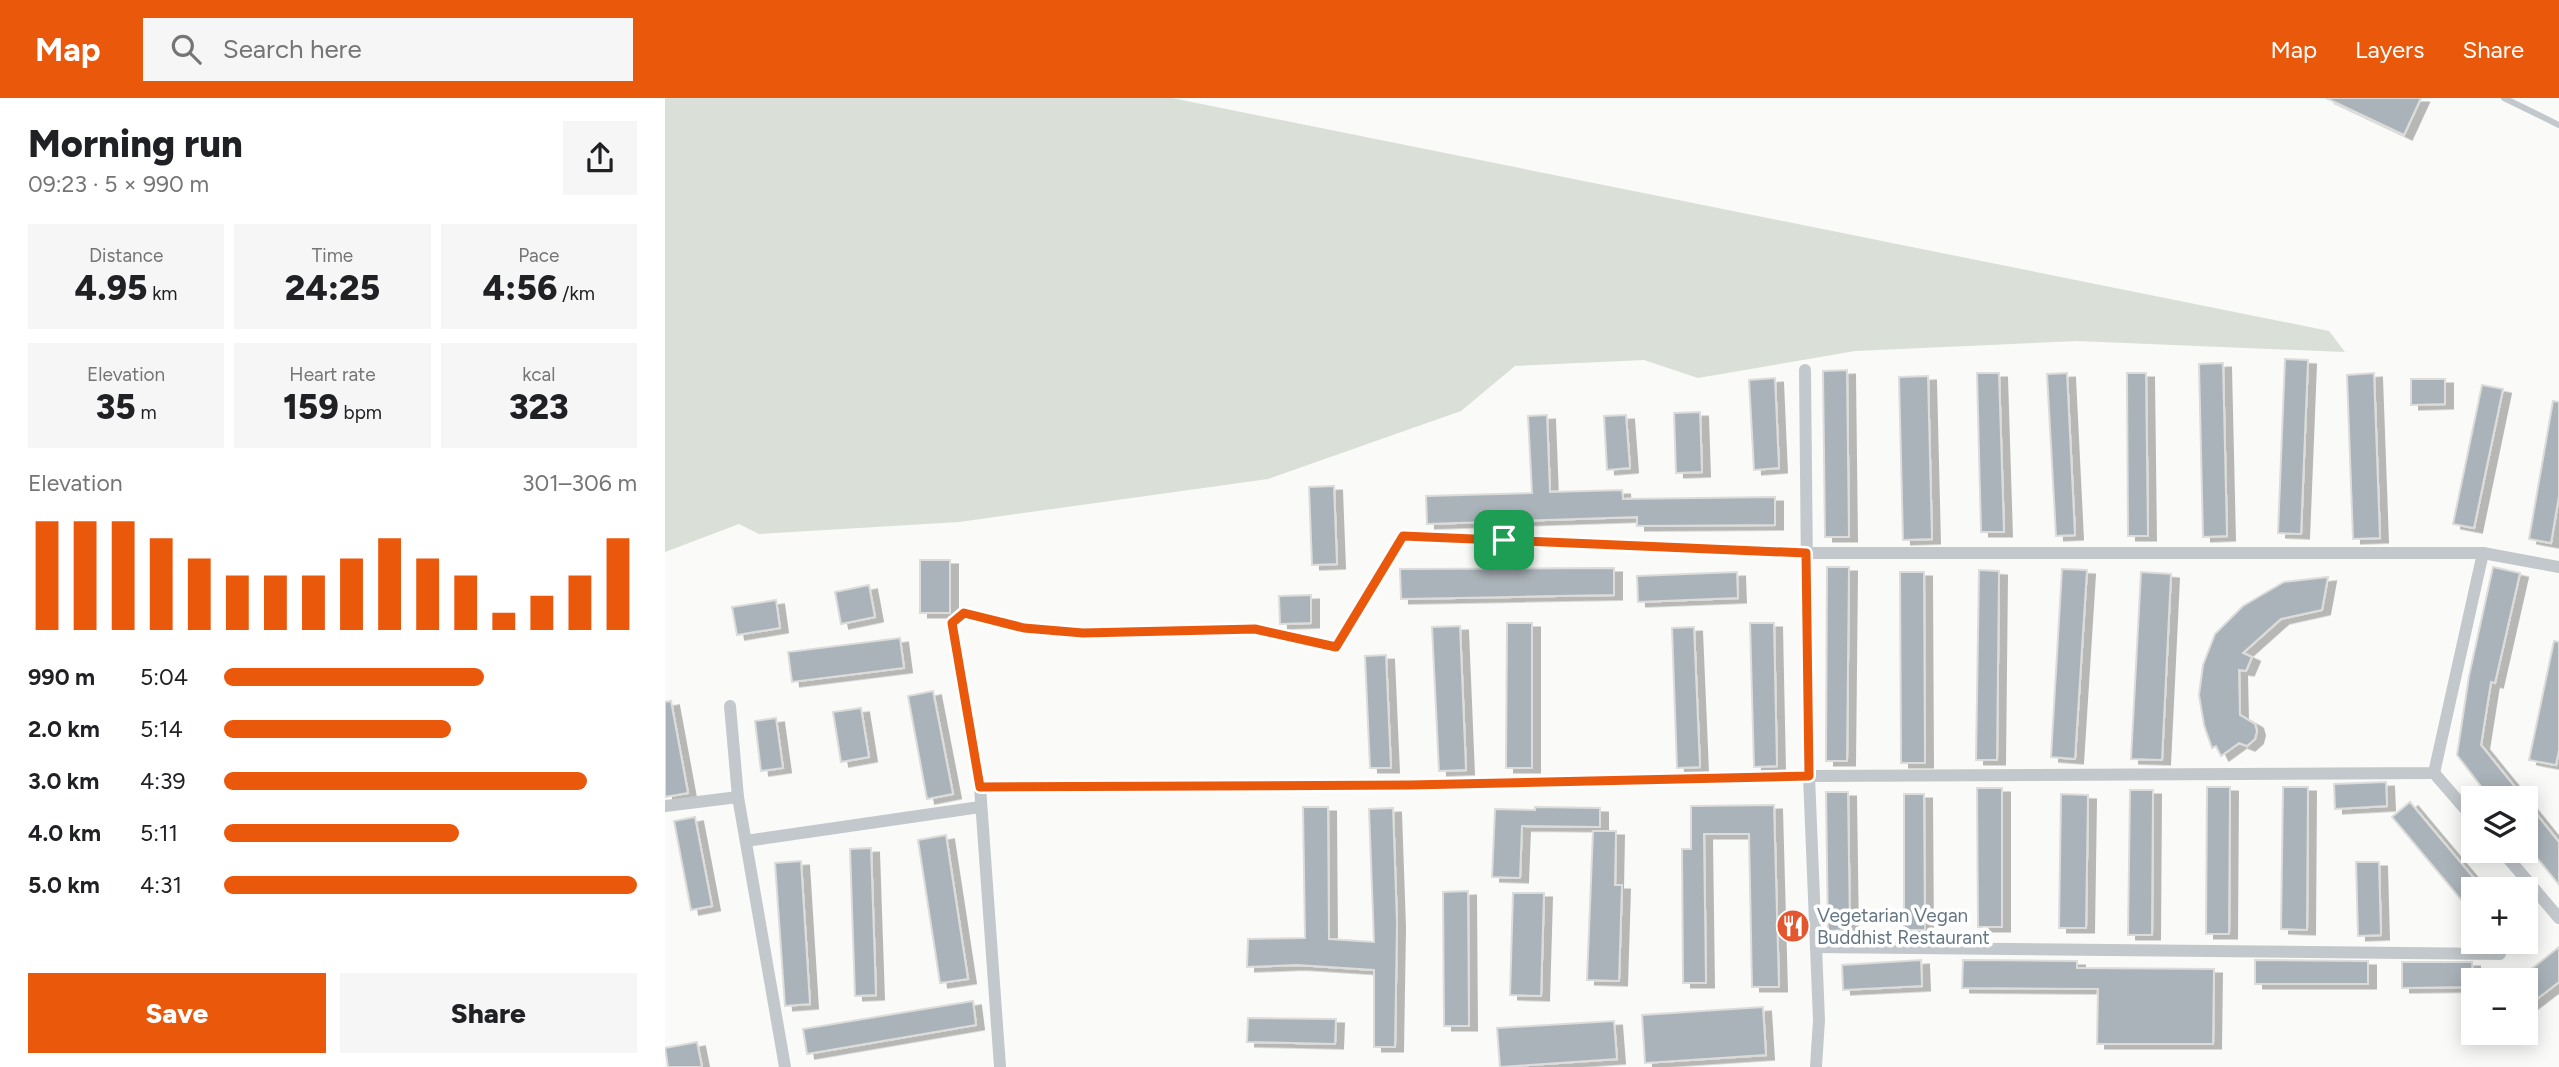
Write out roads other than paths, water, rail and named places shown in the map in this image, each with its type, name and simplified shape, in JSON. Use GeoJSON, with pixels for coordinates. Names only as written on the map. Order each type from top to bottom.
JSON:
{"type":"FeatureCollection","features":[{"type":"Feature","properties":{"kind":"street"},"geometry":{"type":"LineString","coordinates":[[1805,370],[1809,776],[1819,1020],[1816,1067]]}},
{"type":"Feature","properties":{"kind":"street"},"geometry":{"type":"LineString","coordinates":[[1000,1067],[980,787],[952,623],[964,613],[1024,628],[1083,633],[1255,629],[1336,647],[1403,536],[1806,553],[2483,553],[2559,567]]}},
{"type":"Feature","properties":{"kind":"street"},"geometry":{"type":"LineString","coordinates":[[2434,773],[2483,553]]}},
{"type":"Feature","properties":{"kind":"street"},"geometry":{"type":"LineString","coordinates":[[730,706],[738,797],[785,1067]]}},
{"type":"Feature","properties":{"kind":"street"},"geometry":{"type":"LineString","coordinates":[[980,787],[1410,785],[1809,776],[2434,773],[2461,804]]}},
{"type":"Feature","properties":{"kind":"street"},"geometry":{"type":"LineString","coordinates":[[665,806],[738,797]]}},
{"type":"Feature","properties":{"kind":"street"},"geometry":{"type":"LineString","coordinates":[[746,841],[980,807]]}},
{"type":"Feature","properties":{"kind":"street"},"geometry":{"type":"LineString","coordinates":[[2512,863],[2559,918]]}},
{"type":"Feature","properties":{"kind":"street"},"geometry":{"type":"LineString","coordinates":[[1816,947],[2461,954]]}},
{"type":"Feature","properties":{"kind":"lane"},"geometry":{"type":"LineString","coordinates":[[2504,98],[2559,125]]}},
{"type":"Feature","properties":{"kind":"place","name":"Vegetarian Vegan Buddhist Restaurant"},"geometry":{"type":"Point","coordinates":[1793,926]}}]}
